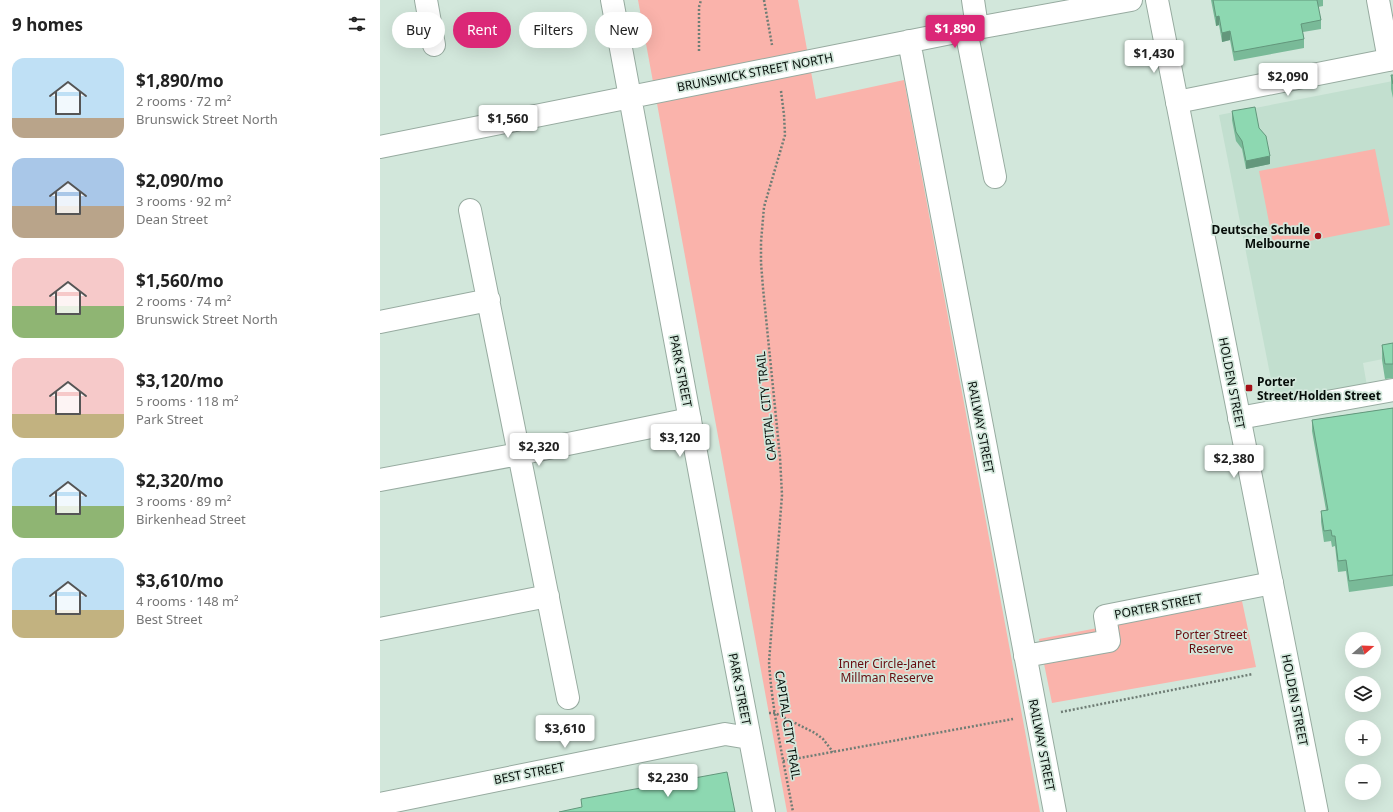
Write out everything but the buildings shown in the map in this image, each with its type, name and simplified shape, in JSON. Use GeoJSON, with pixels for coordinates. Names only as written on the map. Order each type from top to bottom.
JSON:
{"type":"FeatureCollection","features":[{"type":"Feature","properties":{"kind":"street"},"geometry":{"type":"LineString","coordinates":[[426,0],[428,12]]}},
{"type":"Feature","properties":{"kind":"street","name":"PARK STREET"},"geometry":{"type":"LineString","coordinates":[[612,0],[764,812]]}},
{"type":"Feature","properties":{"kind":"street"},"geometry":{"type":"LineString","coordinates":[[973,0],[972,28],[995,177]]}},
{"type":"Feature","properties":{"kind":"street","name":"BRUNSWICK STREET NORTH"},"geometry":{"type":"LineString","coordinates":[[380,148],[972,28],[1131,0]]}},
{"type":"Feature","properties":{"kind":"street","name":"HOLDEN STREET"},"geometry":{"type":"LineString","coordinates":[[1157,0],[1317,812]]}},
{"type":"Feature","properties":{"kind":"street"},"geometry":{"type":"LineString","coordinates":[[1177,102],[1391,59],[1378,0]]}},
{"type":"Feature","properties":{"kind":"street","name":"RAILWAY STREET"},"geometry":{"type":"LineString","coordinates":[[909,41],[1055,812]]}},
{"type":"Feature","properties":{"kind":"street"},"geometry":{"type":"LineString","coordinates":[[470,210],[568,698]]}},
{"type":"Feature","properties":{"kind":"street"},"geometry":{"type":"LineString","coordinates":[[380,322],[489,300]]}},
{"type":"Feature","properties":{"kind":"street"},"geometry":{"type":"LineString","coordinates":[[1239,418],[1393,390]]}},
{"type":"Feature","properties":{"kind":"street"},"geometry":{"type":"LineString","coordinates":[[380,480],[519,454],[690,419]]}},
{"type":"Feature","properties":{"kind":"street","name":"PORTER STREET"},"geometry":{"type":"LineString","coordinates":[[1025,656],[1109,641],[1105,616],[1272,583]]}},
{"type":"Feature","properties":{"kind":"street"},"geometry":{"type":"LineString","coordinates":[[380,629],[548,596]]}},
{"type":"Feature","properties":{"kind":"street","name":"BEST STREET"},"geometry":{"type":"LineString","coordinates":[[380,804],[725,734],[750,738]]}},
{"type":"Feature","properties":{"kind":"path"},"geometry":{"type":"LineString","coordinates":[[699,51],[701,0]]}},
{"type":"Feature","properties":{"kind":"path","name":"CAPITAL CITY TRAIL"},"geometry":{"type":"LineString","coordinates":[[764,0],[784,115],[785,135],[764,207],[762,220],[761,263],[780,457],[782,494],[769,662],[770,676],[793,812]]}},
{"type":"Feature","properties":{"kind":"path"},"geometry":{"type":"LineString","coordinates":[[755,766],[1037,716],[1253,674]]}},
{"type":"Feature","properties":{"kind":"path"},"geometry":{"type":"LineString","coordinates":[[776,713],[815,733],[823,739],[833,752]]}},
{"type":"Feature","properties":{"kind":"shaded area","name":"Deutsche Schule Melbourne"},"geometry":{"type":"Polygon","coordinates":[[[1393,81],[1393,357],[1363,363],[1368,392],[1277,410],[1219,115],[1393,81]]]}},
{"type":"Feature","properties":{"kind":"green space","name":"Inner Circle-Janet Millman Reserve"},"geometry":{"type":"Polygon","coordinates":[[[638,0],[798,0],[816,99],[904,80],[1040,812],[787,812],[647,48],[652,48],[652,12],[640,12],[638,0]]]}},
{"type":"Feature","properties":{"kind":"green space"},"geometry":{"type":"Polygon","coordinates":[[[1375,149],[1390,225],[1274,248],[1259,171],[1375,149]]]}},
{"type":"Feature","properties":{"kind":"green space","name":"Porter Street Reserve"},"geometry":{"type":"Polygon","coordinates":[[[1242,601],[1256,667],[1052,703],[1039,639],[1242,601]]]}},
{"type":"Feature","properties":{"kind":"place","name":"Deutsche Schule Melbourne"},"geometry":{"type":"Point","coordinates":[1318,236]}},
{"type":"Feature","properties":{"kind":"place","name":"Porter Street/Holden Street"},"geometry":{"type":"Point","coordinates":[1249,388]}}]}
